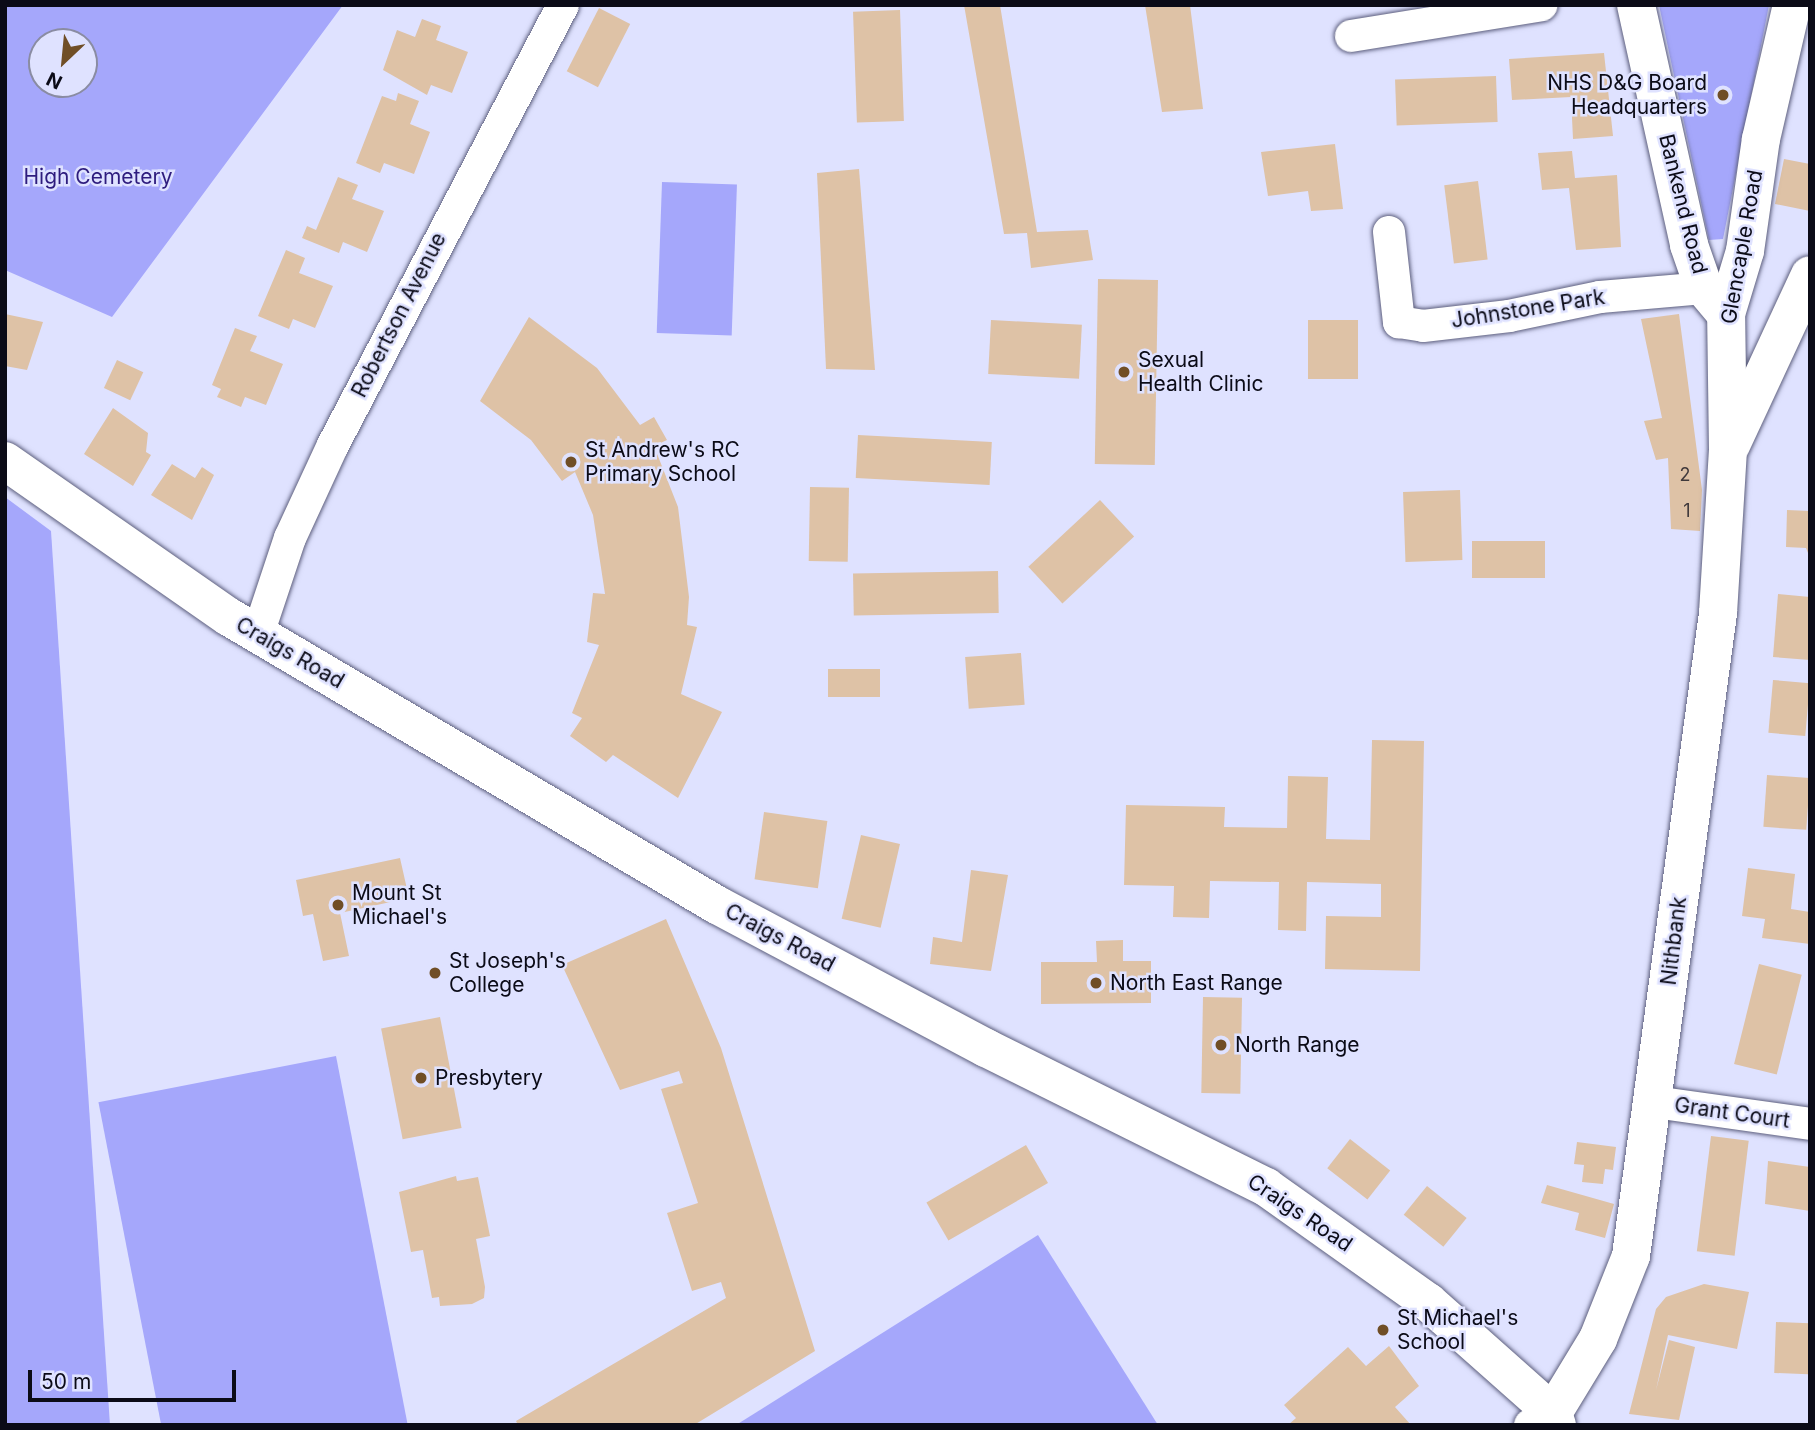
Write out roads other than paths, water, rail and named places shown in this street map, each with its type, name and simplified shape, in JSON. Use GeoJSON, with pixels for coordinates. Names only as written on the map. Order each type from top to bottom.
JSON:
{"type":"FeatureCollection","features":[{"type":"Feature","properties":{"kind":"street","name":"Robertson Avenue"},"geometry":{"type":"LineString","coordinates":[[258,634],[290,538],[333,444],[563,5]]}},
{"type":"Feature","properties":{"kind":"street"},"geometry":{"type":"LineString","coordinates":[[1351,36],[1542,5]]}},
{"type":"Feature","properties":{"kind":"street","name":"Bankend Road"},"geometry":{"type":"LineString","coordinates":[[1636,5],[1689,246],[1715,301]]}},
{"type":"Feature","properties":{"kind":"street","name":"Glencaple Road"},"geometry":{"type":"LineString","coordinates":[[1728,450],[1715,301],[1745,251],[1761,139],[1791,5]]}},
{"type":"Feature","properties":{"kind":"street","name":"Johnstone Park"},"geometry":{"type":"LineString","coordinates":[[1390,232],[1399,322],[1423,326],[1508,316],[1600,297],[1715,301]]}},
{"type":"Feature","properties":{"kind":"street"},"geometry":{"type":"LineString","coordinates":[[1728,450],[1771,369],[1810,275]]}},
{"type":"Feature","properties":{"kind":"street","name":"Nithbank"},"geometry":{"type":"LineString","coordinates":[[1546,1421],[1598,1339],[1632,1256],[1717,613],[1728,450]]}},
{"type":"Feature","properties":{"kind":"street","name":"Craigs Road"},"geometry":{"type":"LineString","coordinates":[[5,461],[258,634],[717,905],[986,1048],[1266,1186],[1425,1299],[1546,1421]]}},
{"type":"Feature","properties":{"kind":"street","name":"Grant Court"},"geometry":{"type":"LineString","coordinates":[[1654,1102],[1810,1124]]}},
{"type":"Feature","properties":{"kind":"place","name":"NHS D&G Board Headquarters"},"geometry":{"type":"Point","coordinates":[1723,95]}},
{"type":"Feature","properties":{"kind":"place","name":"Sexual Health Clinic"},"geometry":{"type":"Point","coordinates":[1124,372]}},
{"type":"Feature","properties":{"kind":"place","name":"St Andrew's RC Primary School"},"geometry":{"type":"Point","coordinates":[571,462]}},
{"type":"Feature","properties":{"kind":"place","name":"Mount St Michael's"},"geometry":{"type":"Point","coordinates":[338,905]}},
{"type":"Feature","properties":{"kind":"place","name":"St Joseph's College"},"geometry":{"type":"Point","coordinates":[435,973]}},
{"type":"Feature","properties":{"kind":"place","name":"North East Range"},"geometry":{"type":"Point","coordinates":[1096,983]}},
{"type":"Feature","properties":{"kind":"place","name":"North Range"},"geometry":{"type":"Point","coordinates":[1221,1045]}},
{"type":"Feature","properties":{"kind":"place","name":"Presbytery"},"geometry":{"type":"Point","coordinates":[421,1078]}},
{"type":"Feature","properties":{"kind":"place","name":"St Michael's School"},"geometry":{"type":"Point","coordinates":[1383,1330]}},
{"type":"Feature","properties":{"kind":"park label","name":"High Cemetery"},"geometry":{"type":"Point","coordinates":[98,177]}}]}
